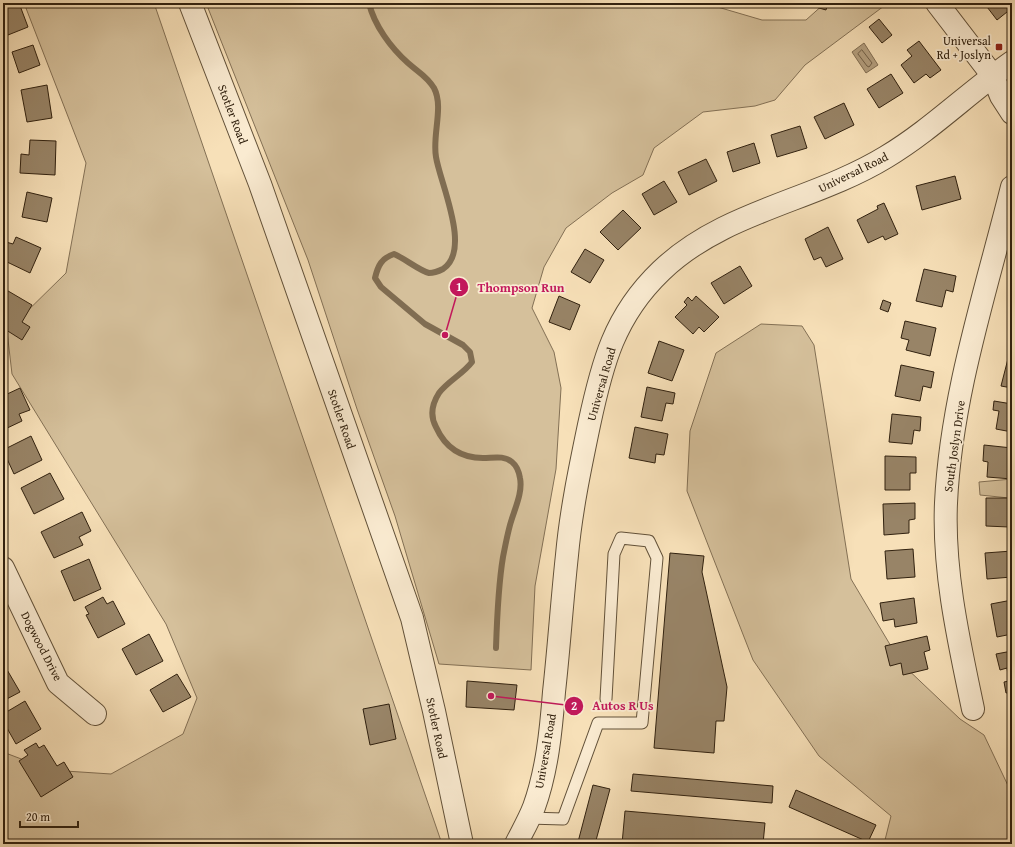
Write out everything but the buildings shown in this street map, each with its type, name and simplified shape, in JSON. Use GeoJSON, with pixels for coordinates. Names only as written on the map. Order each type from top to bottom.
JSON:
{"type":"FeatureCollection","features":[{"type":"Feature","properties":{"kind":"street","name":"Stotler Road"},"geometry":{"type":"LineString","coordinates":[[190,3],[260,184],[412,618],[434,711],[462,844]]}},
{"type":"Feature","properties":{"kind":"street"},"geometry":{"type":"LineString","coordinates":[[937,3],[993,76],[1001,96],[1012,113]]}},
{"type":"Feature","properties":{"kind":"street","name":"Universal Road"},"geometry":{"type":"LineString","coordinates":[[516,844],[533,808],[544,773],[551,728],[567,554],[576,487],[606,357],[623,318],[639,293],[662,270],[690,247],[724,227],[846,178],[887,157],[939,120],[1012,62]]}},
{"type":"Feature","properties":{"kind":"street","name":"South Joslyn Drive"},"geometry":{"type":"LineString","coordinates":[[973,710],[957,629],[948,565],[946,504],[956,413],[968,358],[1012,187]]}},
{"type":"Feature","properties":{"kind":"street","name":"Dogwood Drive"},"geometry":{"type":"LineString","coordinates":[[3,568],[58,683],[95,714]]}},
{"type":"Feature","properties":{"kind":"lane"},"geometry":{"type":"LineString","coordinates":[[528,818],[563,819],[598,722],[642,723],[657,558],[649,540],[621,538],[614,554],[606,699]]}},
{"type":"Feature","properties":{"kind":"shaded area"},"geometry":{"type":"Polygon","coordinates":[[[24,3],[154,3],[442,844],[3,844],[3,752],[50,770],[111,774],[183,734],[197,698],[166,624],[12,374],[7,331],[66,273],[86,163],[24,3]]]}},
{"type":"Feature","properties":{"kind":"shaded area"},"geometry":{"type":"Polygon","coordinates":[[[206,3],[704,3],[762,20],[806,20],[825,3],[888,3],[805,65],[775,100],[755,106],[703,112],[654,148],[643,175],[612,193],[566,228],[544,267],[532,308],[554,352],[561,388],[556,469],[535,586],[531,670],[439,664],[395,516],[357,409],[308,260],[206,3]]]}},
{"type":"Feature","properties":{"kind":"shaded area"},"geometry":{"type":"Polygon","coordinates":[[[761,324],[802,326],[814,345],[851,579],[901,663],[960,719],[984,735],[1012,794],[1012,844],[884,844],[891,816],[819,756],[753,660],[687,491],[690,431],[716,353],[761,324]]]}},
{"type":"Feature","properties":{"kind":"shaded area"},"geometry":{"type":"Polygon","coordinates":[[[1012,479],[1012,516],[1009,498],[980,495],[979,482],[1012,479]]]}},
{"type":"Feature","properties":{"kind":"water"},"geometry":{"type":"Polygon","coordinates":[[[864,43],[878,65],[866,73],[852,52],[864,43]]]}},
{"type":"Feature","properties":{"kind":"waterway"},"geometry":{"type":"LineString","coordinates":[[369,3],[375,20],[384,36],[402,57],[425,77],[434,88],[438,104],[435,140],[436,157],[448,199],[455,232],[455,247],[451,260],[443,269],[429,273],[394,254],[386,258],[381,263],[375,278],[381,287],[425,324],[463,345],[470,352],[472,362],[439,393],[433,406],[432,414],[434,423],[444,440],[449,446],[468,456],[483,458],[506,458],[515,465],[520,476],[521,484],[519,496],[509,529],[501,568],[496,648]]}},
{"type":"Feature","properties":{"kind":"place","name":"Universal Rd + Joslyn"},"geometry":{"type":"Point","coordinates":[999,47]}},
{"type":"Feature","properties":{"kind":"place","name":"Thompson Run"},"geometry":{"type":"Point","coordinates":[445,335]}},
{"type":"Feature","properties":{"kind":"place","name":"Autos R Us"},"geometry":{"type":"Point","coordinates":[491,696]}}]}
